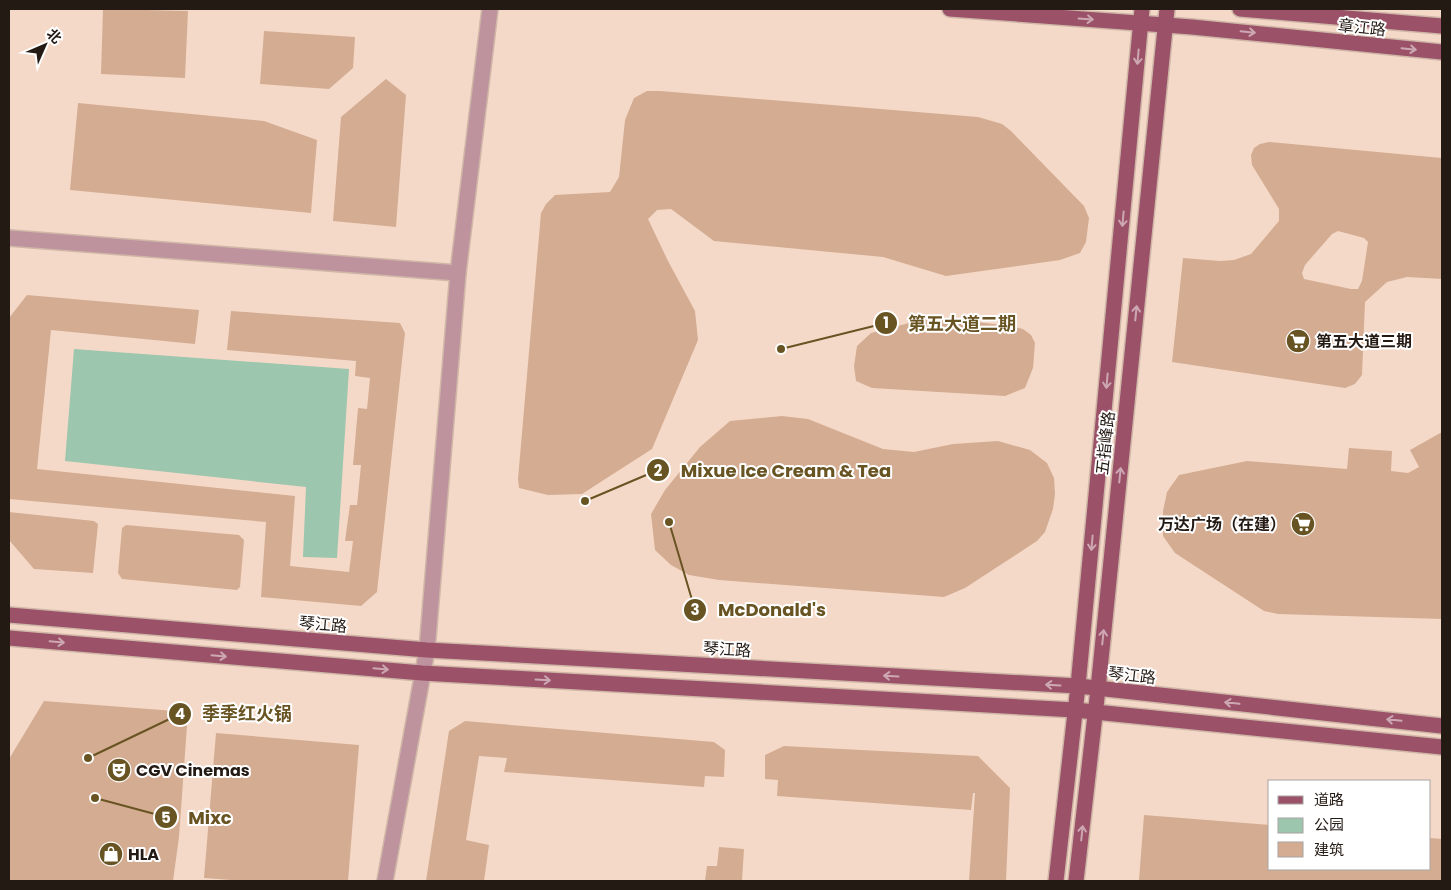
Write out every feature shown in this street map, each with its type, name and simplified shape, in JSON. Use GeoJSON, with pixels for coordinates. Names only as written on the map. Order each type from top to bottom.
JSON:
{"type":"FeatureCollection","features":[{"type":"Feature","properties":{"kind":"main road","name":"章江路"},"geometry":{"type":"LineString","coordinates":[[950,9],[1141,16],[1166,25],[1442,52]]}},
{"type":"Feature","properties":{"kind":"main road","name":"五指峰路"},"geometry":{"type":"LineString","coordinates":[[1076,881],[1098,689],[1167,9]]}},
{"type":"Feature","properties":{"kind":"main road","name":"章江路"},"geometry":{"type":"LineString","coordinates":[[1240,9],[1442,26]]}},
{"type":"Feature","properties":{"kind":"main road","name":"五指峰路"},"geometry":{"type":"LineString","coordinates":[[1056,881],[1078,686],[1141,16]]}},
{"type":"Feature","properties":{"kind":"main road","name":"琴江路"},"geometry":{"type":"LineString","coordinates":[[9,615],[427,650],[1078,686],[1442,726]]}},
{"type":"Feature","properties":{"kind":"main road"},"geometry":{"type":"LineString","coordinates":[[9,638],[422,673],[1075,710],[1442,747]]}},
{"type":"Feature","properties":{"kind":"street"},"geometry":{"type":"LineString","coordinates":[[385,881],[427,650],[458,273],[490,9]]}},
{"type":"Feature","properties":{"kind":"street"},"geometry":{"type":"LineString","coordinates":[[9,238],[458,273]]}},
{"type":"Feature","properties":{"kind":"green space"},"geometry":{"type":"Polygon","coordinates":[[[74,349],[349,369],[337,558],[303,557],[306,487],[65,461],[74,349]]]}},
{"type":"Feature","properties":{"kind":"building"},"geometry":{"type":"Polygon","coordinates":[[[103,9],[188,11],[185,78],[101,74],[103,9]]]}},
{"type":"Feature","properties":{"kind":"building"},"geometry":{"type":"Polygon","coordinates":[[[264,31],[355,37],[353,68],[329,89],[260,84],[264,31]]]}},
{"type":"Feature","properties":{"kind":"building"},"geometry":{"type":"Polygon","coordinates":[[[386,79],[406,95],[396,227],[333,221],[341,117],[386,79]]]}},
{"type":"Feature","properties":{"kind":"building"},"geometry":{"type":"Polygon","coordinates":[[[647,91],[978,117],[1002,124],[1084,206],[1089,218],[1086,242],[1080,253],[1060,260],[946,276],[883,257],[714,241],[671,209],[657,210],[648,219],[695,311],[698,340],[652,449],[582,494],[548,495],[519,488],[518,479],[541,213],[546,204],[555,195],[610,192],[619,177],[625,120],[634,98],[647,91]]]}},
{"type":"Feature","properties":{"kind":"building"},"geometry":{"type":"Polygon","coordinates":[[[78,103],[264,121],[317,140],[311,213],[70,190],[78,103]]]}},
{"type":"Feature","properties":{"kind":"building"},"geometry":{"type":"Polygon","coordinates":[[[1269,142],[1442,158],[1442,279],[1407,277],[1387,282],[1365,302],[1362,375],[1355,384],[1345,388],[1172,362],[1183,258],[1220,261],[1234,260],[1251,254],[1279,221],[1279,209],[1252,165],[1251,155],[1254,148],[1269,142]],[[1338,231],[1332,234],[1305,265],[1302,273],[1304,279],[1358,289],[1362,281],[1368,242],[1364,238],[1338,231]]]}},
{"type":"Feature","properties":{"kind":"building"},"geometry":{"type":"Polygon","coordinates":[[[27,295],[199,310],[195,344],[51,330],[37,469],[295,496],[290,566],[349,572],[353,541],[345,541],[350,505],[357,505],[361,465],[353,465],[358,408],[367,409],[370,378],[355,376],[356,361],[227,350],[231,311],[400,323],[405,333],[377,592],[361,606],[261,597],[266,522],[9,499],[9,318],[27,295]]]}},
{"type":"Feature","properties":{"kind":"building"},"geometry":{"type":"Polygon","coordinates":[[[932,317],[1011,326],[1023,329],[1031,335],[1035,343],[1033,368],[1025,388],[1005,396],[872,388],[856,381],[854,366],[857,346],[871,333],[932,317]]]}},
{"type":"Feature","properties":{"kind":"building"},"geometry":{"type":"Polygon","coordinates":[[[782,416],[808,419],[883,449],[914,452],[953,444],[998,441],[1030,450],[1047,463],[1054,478],[1055,494],[1053,509],[1045,532],[1037,541],[965,588],[944,597],[719,580],[689,575],[671,565],[655,550],[651,514],[665,490],[700,447],[730,421],[782,416]]]}},
{"type":"Feature","properties":{"kind":"building","name":"万达广场（在建）"},"geometry":{"type":"Polygon","coordinates":[[[1442,432],[1442,619],[1278,614],[1264,611],[1175,553],[1163,536],[1163,511],[1167,492],[1179,475],[1247,461],[1347,469],[1349,448],[1392,451],[1391,471],[1408,473],[1419,467],[1410,450],[1442,432]]]}},
{"type":"Feature","properties":{"kind":"building"},"geometry":{"type":"Polygon","coordinates":[[[9,512],[94,521],[98,524],[93,573],[34,569],[9,540],[9,512]]]}},
{"type":"Feature","properties":{"kind":"building"},"geometry":{"type":"Polygon","coordinates":[[[126,525],[239,535],[244,540],[240,587],[237,590],[122,579],[118,573],[122,528],[126,525]]]}},
{"type":"Feature","properties":{"kind":"building"},"geometry":{"type":"Polygon","coordinates":[[[44,701],[188,712],[179,837],[173,881],[9,881],[9,759],[44,701]]]}},
{"type":"Feature","properties":{"kind":"building"},"geometry":{"type":"Polygon","coordinates":[[[465,721],[714,742],[725,750],[724,777],[705,776],[704,787],[504,772],[507,758],[479,756],[466,840],[489,845],[484,881],[426,881],[449,731],[465,721]]]}},
{"type":"Feature","properties":{"kind":"building"},"geometry":{"type":"Polygon","coordinates":[[[216,733],[359,745],[348,881],[245,881],[204,878],[216,733]]]}},
{"type":"Feature","properties":{"kind":"building"},"geometry":{"type":"Polygon","coordinates":[[[784,746],[978,756],[1010,788],[1006,881],[969,881],[975,793],[973,793],[971,810],[777,796],[778,780],[765,779],[765,755],[784,746]]]}},
{"type":"Feature","properties":{"kind":"building"},"geometry":{"type":"Polygon","coordinates":[[[1144,815],[1268,825],[1268,870],[1431,870],[1431,838],[1442,839],[1442,881],[1139,880],[1144,815]]]}},
{"type":"Feature","properties":{"kind":"building"},"geometry":{"type":"Polygon","coordinates":[[[719,847],[744,849],[742,881],[705,881],[707,866],[717,866],[719,847]]]}},
{"type":"Feature","properties":{"kind":"place","name":"第五大道三期"},"geometry":{"type":"Point","coordinates":[1298,341]}},
{"type":"Feature","properties":{"kind":"place","name":"第五大道二期"},"geometry":{"type":"Point","coordinates":[781,349]}},
{"type":"Feature","properties":{"kind":"place","name":"Mixue Ice Cream & Tea"},"geometry":{"type":"Point","coordinates":[585,501]}},
{"type":"Feature","properties":{"kind":"place","name":"McDonald's"},"geometry":{"type":"Point","coordinates":[669,522]}},
{"type":"Feature","properties":{"kind":"place","name":"万达广场（在建）"},"geometry":{"type":"Point","coordinates":[1303,524]}},
{"type":"Feature","properties":{"kind":"place","name":"季季红火锅"},"geometry":{"type":"Point","coordinates":[88,758]}},
{"type":"Feature","properties":{"kind":"place","name":"CGV Cinemas"},"geometry":{"type":"Point","coordinates":[119,770]}},
{"type":"Feature","properties":{"kind":"place","name":"Mixc"},"geometry":{"type":"Point","coordinates":[95,798]}},
{"type":"Feature","properties":{"kind":"place","name":"HLA"},"geometry":{"type":"Point","coordinates":[111,854]}}]}
